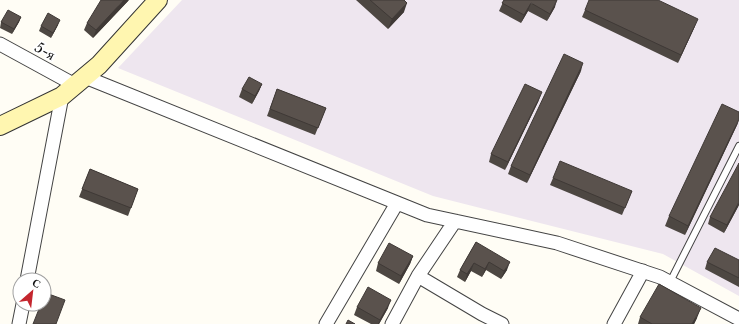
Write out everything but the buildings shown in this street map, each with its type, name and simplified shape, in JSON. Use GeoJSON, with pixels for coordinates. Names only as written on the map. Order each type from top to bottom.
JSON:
{"type":"FeatureCollection","features":[{"type":"Feature","properties":{"kind":"street"},"geometry":{"type":"LineString","coordinates":[[0,126],[74,86],[99,65],[158,0]]}},
{"type":"Feature","properties":{"kind":"street","name":"5-я"},"geometry":{"type":"LineString","coordinates":[[0,44],[74,86],[427,215],[557,243],[643,271],[660,277],[739,319]]}},
{"type":"Feature","properties":{"kind":"street"},"geometry":{"type":"LineString","coordinates":[[30,272],[74,86]]}},
{"type":"Feature","properties":{"kind":"street"},"geometry":{"type":"LineString","coordinates":[[326,324],[397,203]]}},
{"type":"Feature","properties":{"kind":"street"},"geometry":{"type":"LineString","coordinates":[[392,324],[418,276],[455,221]]}},
{"type":"Feature","properties":{"kind":"street"},"geometry":{"type":"LineString","coordinates":[[614,324],[643,271]]}},
{"type":"Feature","properties":{"kind":"street"},"geometry":{"type":"LineString","coordinates":[[418,276],[482,314],[502,324]]}},
{"type":"Feature","properties":{"kind":"street"},"geometry":{"type":"LineString","coordinates":[[19,324],[21,312]]}},
{"type":"Feature","properties":{"kind":"lane"},"geometry":{"type":"LineString","coordinates":[[670,282],[739,146]]}},
{"type":"Feature","properties":{"kind":"shaded area"},"geometry":{"type":"Polygon","coordinates":[[[182,0],[739,0],[739,296],[663,254],[433,196],[118,68],[182,0]]]}}]}
